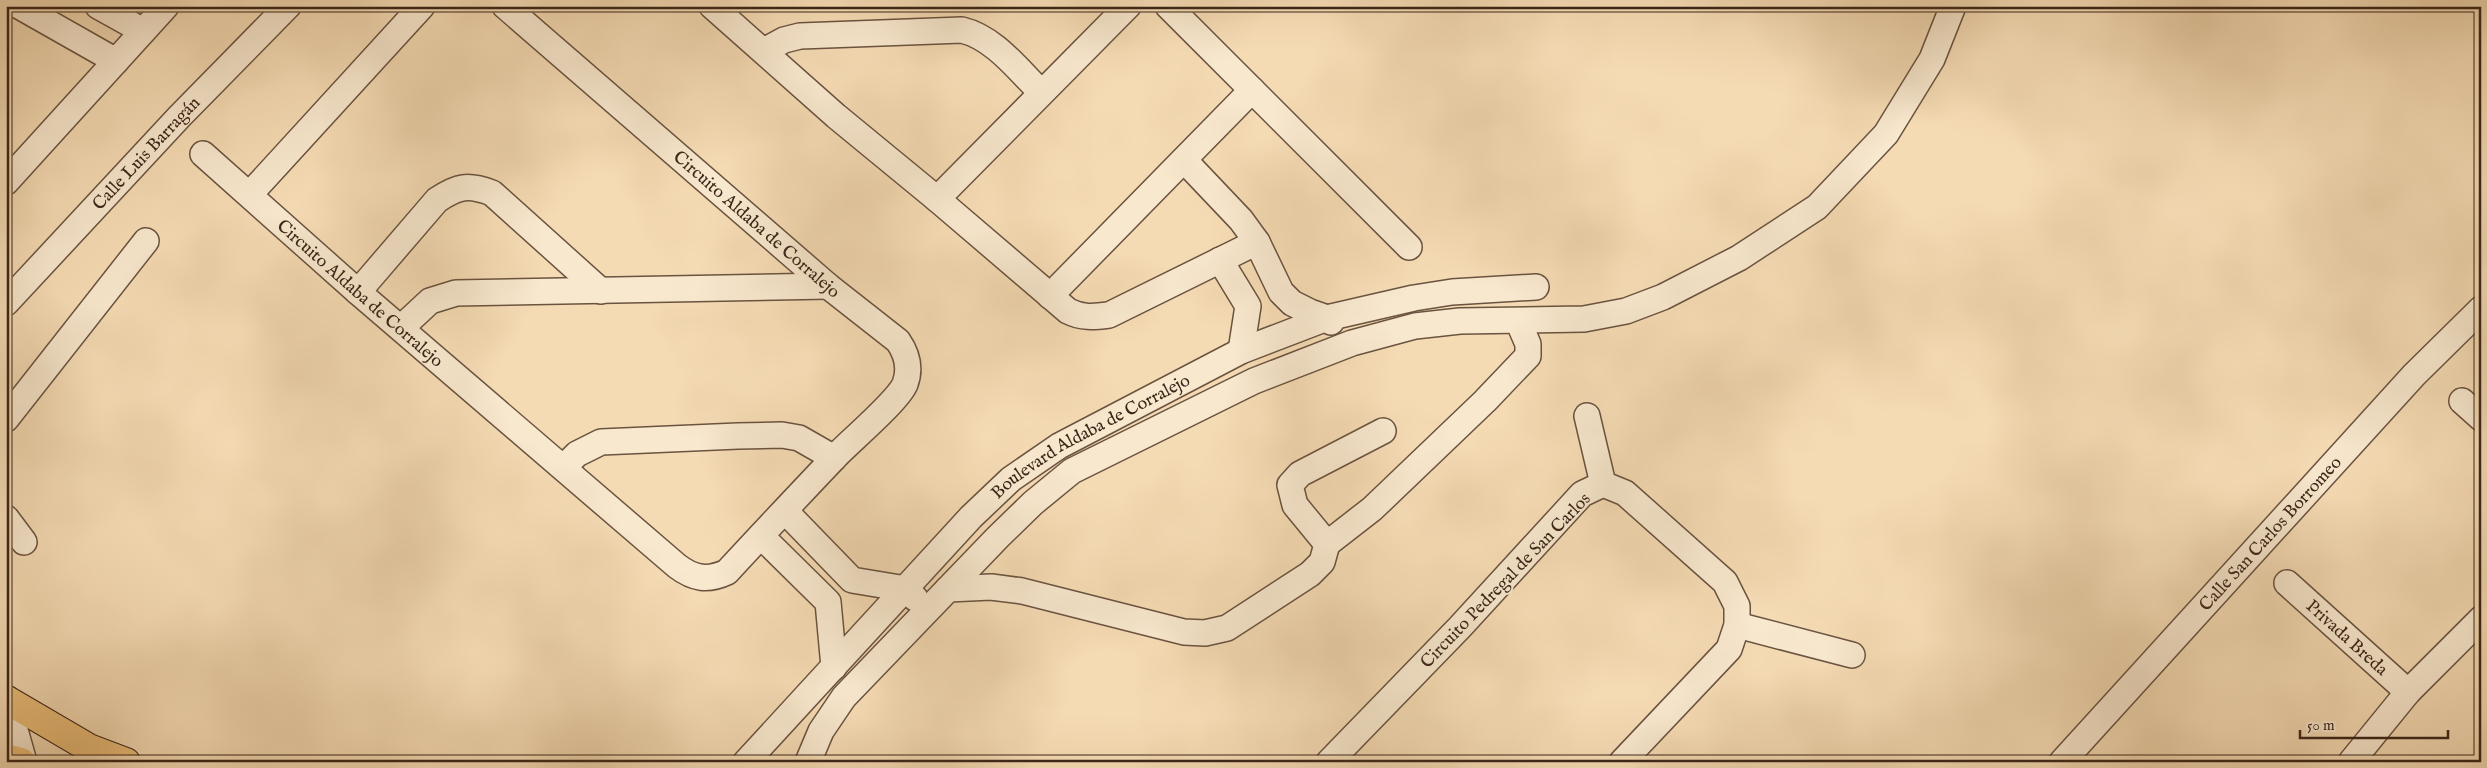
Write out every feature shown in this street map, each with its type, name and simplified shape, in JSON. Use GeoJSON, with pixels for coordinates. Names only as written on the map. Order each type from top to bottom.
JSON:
{"type":"FeatureCollection","features":[{"type":"Feature","properties":{"kind":"main road"},"geometry":{"type":"LineString","coordinates":[[7,699],[90,748],[126,762]]}},
{"type":"Feature","properties":{"kind":"main road"},"geometry":{"type":"LineString","coordinates":[[6,758],[22,762]]}},
{"type":"Feature","properties":{"kind":"street"},"geometry":{"type":"LineString","coordinates":[[19,6],[109,56]]}},
{"type":"Feature","properties":{"kind":"street"},"geometry":{"type":"LineString","coordinates":[[98,6],[134,26]]}},
{"type":"Feature","properties":{"kind":"street"},"geometry":{"type":"LineString","coordinates":[[6,182],[134,26],[166,6]]}},
{"type":"Feature","properties":{"kind":"street","name":"Calle Luis Barragán"},"geometry":{"type":"LineString","coordinates":[[6,303],[192,103],[288,6]]}},
{"type":"Feature","properties":{"kind":"street"},"geometry":{"type":"LineString","coordinates":[[250,194],[422,6]]}},
{"type":"Feature","properties":{"kind":"street","name":"Circuito Aldaba de Corralejo"},"geometry":{"type":"LineString","coordinates":[[202,154],[250,194],[358,292],[689,575],[715,578],[727,572],[834,458],[895,398],[904,386],[908,373],[907,360],[898,341],[828,286],[505,6]]}},
{"type":"Feature","properties":{"kind":"street"},"geometry":{"type":"LineString","coordinates":[[712,6],[836,116],[1068,311],[1078,316],[1109,315],[1257,242]]}},
{"type":"Feature","properties":{"kind":"street"},"geometry":{"type":"LineString","coordinates":[[937,199],[1128,6]]}},
{"type":"Feature","properties":{"kind":"street"},"geometry":{"type":"LineString","coordinates":[[1168,6],[1409,247]]}},
{"type":"Feature","properties":{"kind":"street","name":"Boulevard Aldaba de Corralejo"},"geometry":{"type":"LineString","coordinates":[[808,762],[822,731],[844,697],[1033,503],[1072,471],[1254,381],[1352,343],[1415,326],[1460,321],[1584,319],[1626,311],[1664,297],[1740,258],[1817,207],[1886,134],[1932,59],[1953,6]]}},
{"type":"Feature","properties":{"kind":"street"},"geometry":{"type":"LineString","coordinates":[[764,52],[784,40],[800,36],[962,30],[974,33],[988,41],[1042,92]]}},
{"type":"Feature","properties":{"kind":"street"},"geometry":{"type":"LineString","coordinates":[[1050,296],[1252,90]]}},
{"type":"Feature","properties":{"kind":"street"},"geometry":{"type":"LineString","coordinates":[[1184,160],[1241,220],[1257,242],[1281,292],[1292,303],[1327,318],[1352,343]]}},
{"type":"Feature","properties":{"kind":"street"},"geometry":{"type":"LineString","coordinates":[[358,292],[437,200],[451,191],[464,187],[479,188],[492,193],[601,291]]}},
{"type":"Feature","properties":{"kind":"street"},"geometry":{"type":"LineString","coordinates":[[6,419],[146,241]]}},
{"type":"Feature","properties":{"kind":"street"},"geometry":{"type":"LineString","coordinates":[[1220,260],[1248,306],[1241,351]]}},
{"type":"Feature","properties":{"kind":"street"},"geometry":{"type":"LineString","coordinates":[[401,328],[422,306],[447,295],[828,286]]}},
{"type":"Feature","properties":{"kind":"street","name":"Boulevard Aldaba de Corralejo"},"geometry":{"type":"LineString","coordinates":[[746,762],[971,518],[1011,479],[1059,446],[1241,351],[1327,318],[1414,298],[1452,292],[1536,287]]}},
{"type":"Feature","properties":{"kind":"street"},"geometry":{"type":"LineString","coordinates":[[1248,306],[1281,292]]}},
{"type":"Feature","properties":{"kind":"street","name":"Calle San Carlos Borromeo"},"geometry":{"type":"LineString","coordinates":[[2062,762],[2414,375],[2481,309]]}},
{"type":"Feature","properties":{"kind":"street"},"geometry":{"type":"LineString","coordinates":[[948,589],[991,587],[1022,591],[1184,632],[1205,633],[1227,628],[1310,574],[1322,562],[1327,544],[1372,509],[1486,401],[1528,356],[1528,344],[1518,321]]}},
{"type":"Feature","properties":{"kind":"street"},"geometry":{"type":"LineString","coordinates":[[2462,401],[2481,418]]}},
{"type":"Feature","properties":{"kind":"street"},"geometry":{"type":"LineString","coordinates":[[1587,416],[1603,484]]}},
{"type":"Feature","properties":{"kind":"street"},"geometry":{"type":"LineString","coordinates":[[1327,544],[1295,505],[1290,485],[1300,474],[1383,431]]}},
{"type":"Feature","properties":{"kind":"street"},"geometry":{"type":"LineString","coordinates":[[564,467],[577,454],[602,442],[738,436],[782,435],[799,438],[834,458]]}},
{"type":"Feature","properties":{"kind":"street","name":"Circuito Pedregal de San Carlos"},"geometry":{"type":"LineString","coordinates":[[1329,762],[1460,626],[1582,494],[1603,484],[1626,493],[1725,582],[1737,606],[1737,625],[1729,649],[1622,762]]}},
{"type":"Feature","properties":{"kind":"street"},"geometry":{"type":"LineString","coordinates":[[785,511],[852,580],[906,589],[927,611]]}},
{"type":"Feature","properties":{"kind":"street"},"geometry":{"type":"LineString","coordinates":[[6,518],[24,542]]}},
{"type":"Feature","properties":{"kind":"street"},"geometry":{"type":"LineString","coordinates":[[761,536],[828,602],[834,667]]}},
{"type":"Feature","properties":{"kind":"street"},"geometry":{"type":"LineString","coordinates":[[828,602],[852,580]]}},
{"type":"Feature","properties":{"kind":"street","name":"Privada Breda"},"geometry":{"type":"LineString","coordinates":[[2287,583],[2408,692]]}},
{"type":"Feature","properties":{"kind":"street"},"geometry":{"type":"LineString","coordinates":[[2351,762],[2408,692],[2481,619]]}},
{"type":"Feature","properties":{"kind":"street"},"geometry":{"type":"LineString","coordinates":[[1737,625],[1852,655]]}},
{"type":"Feature","properties":{"kind":"street"},"geometry":{"type":"LineString","coordinates":[[7,699],[22,762]]}}]}
